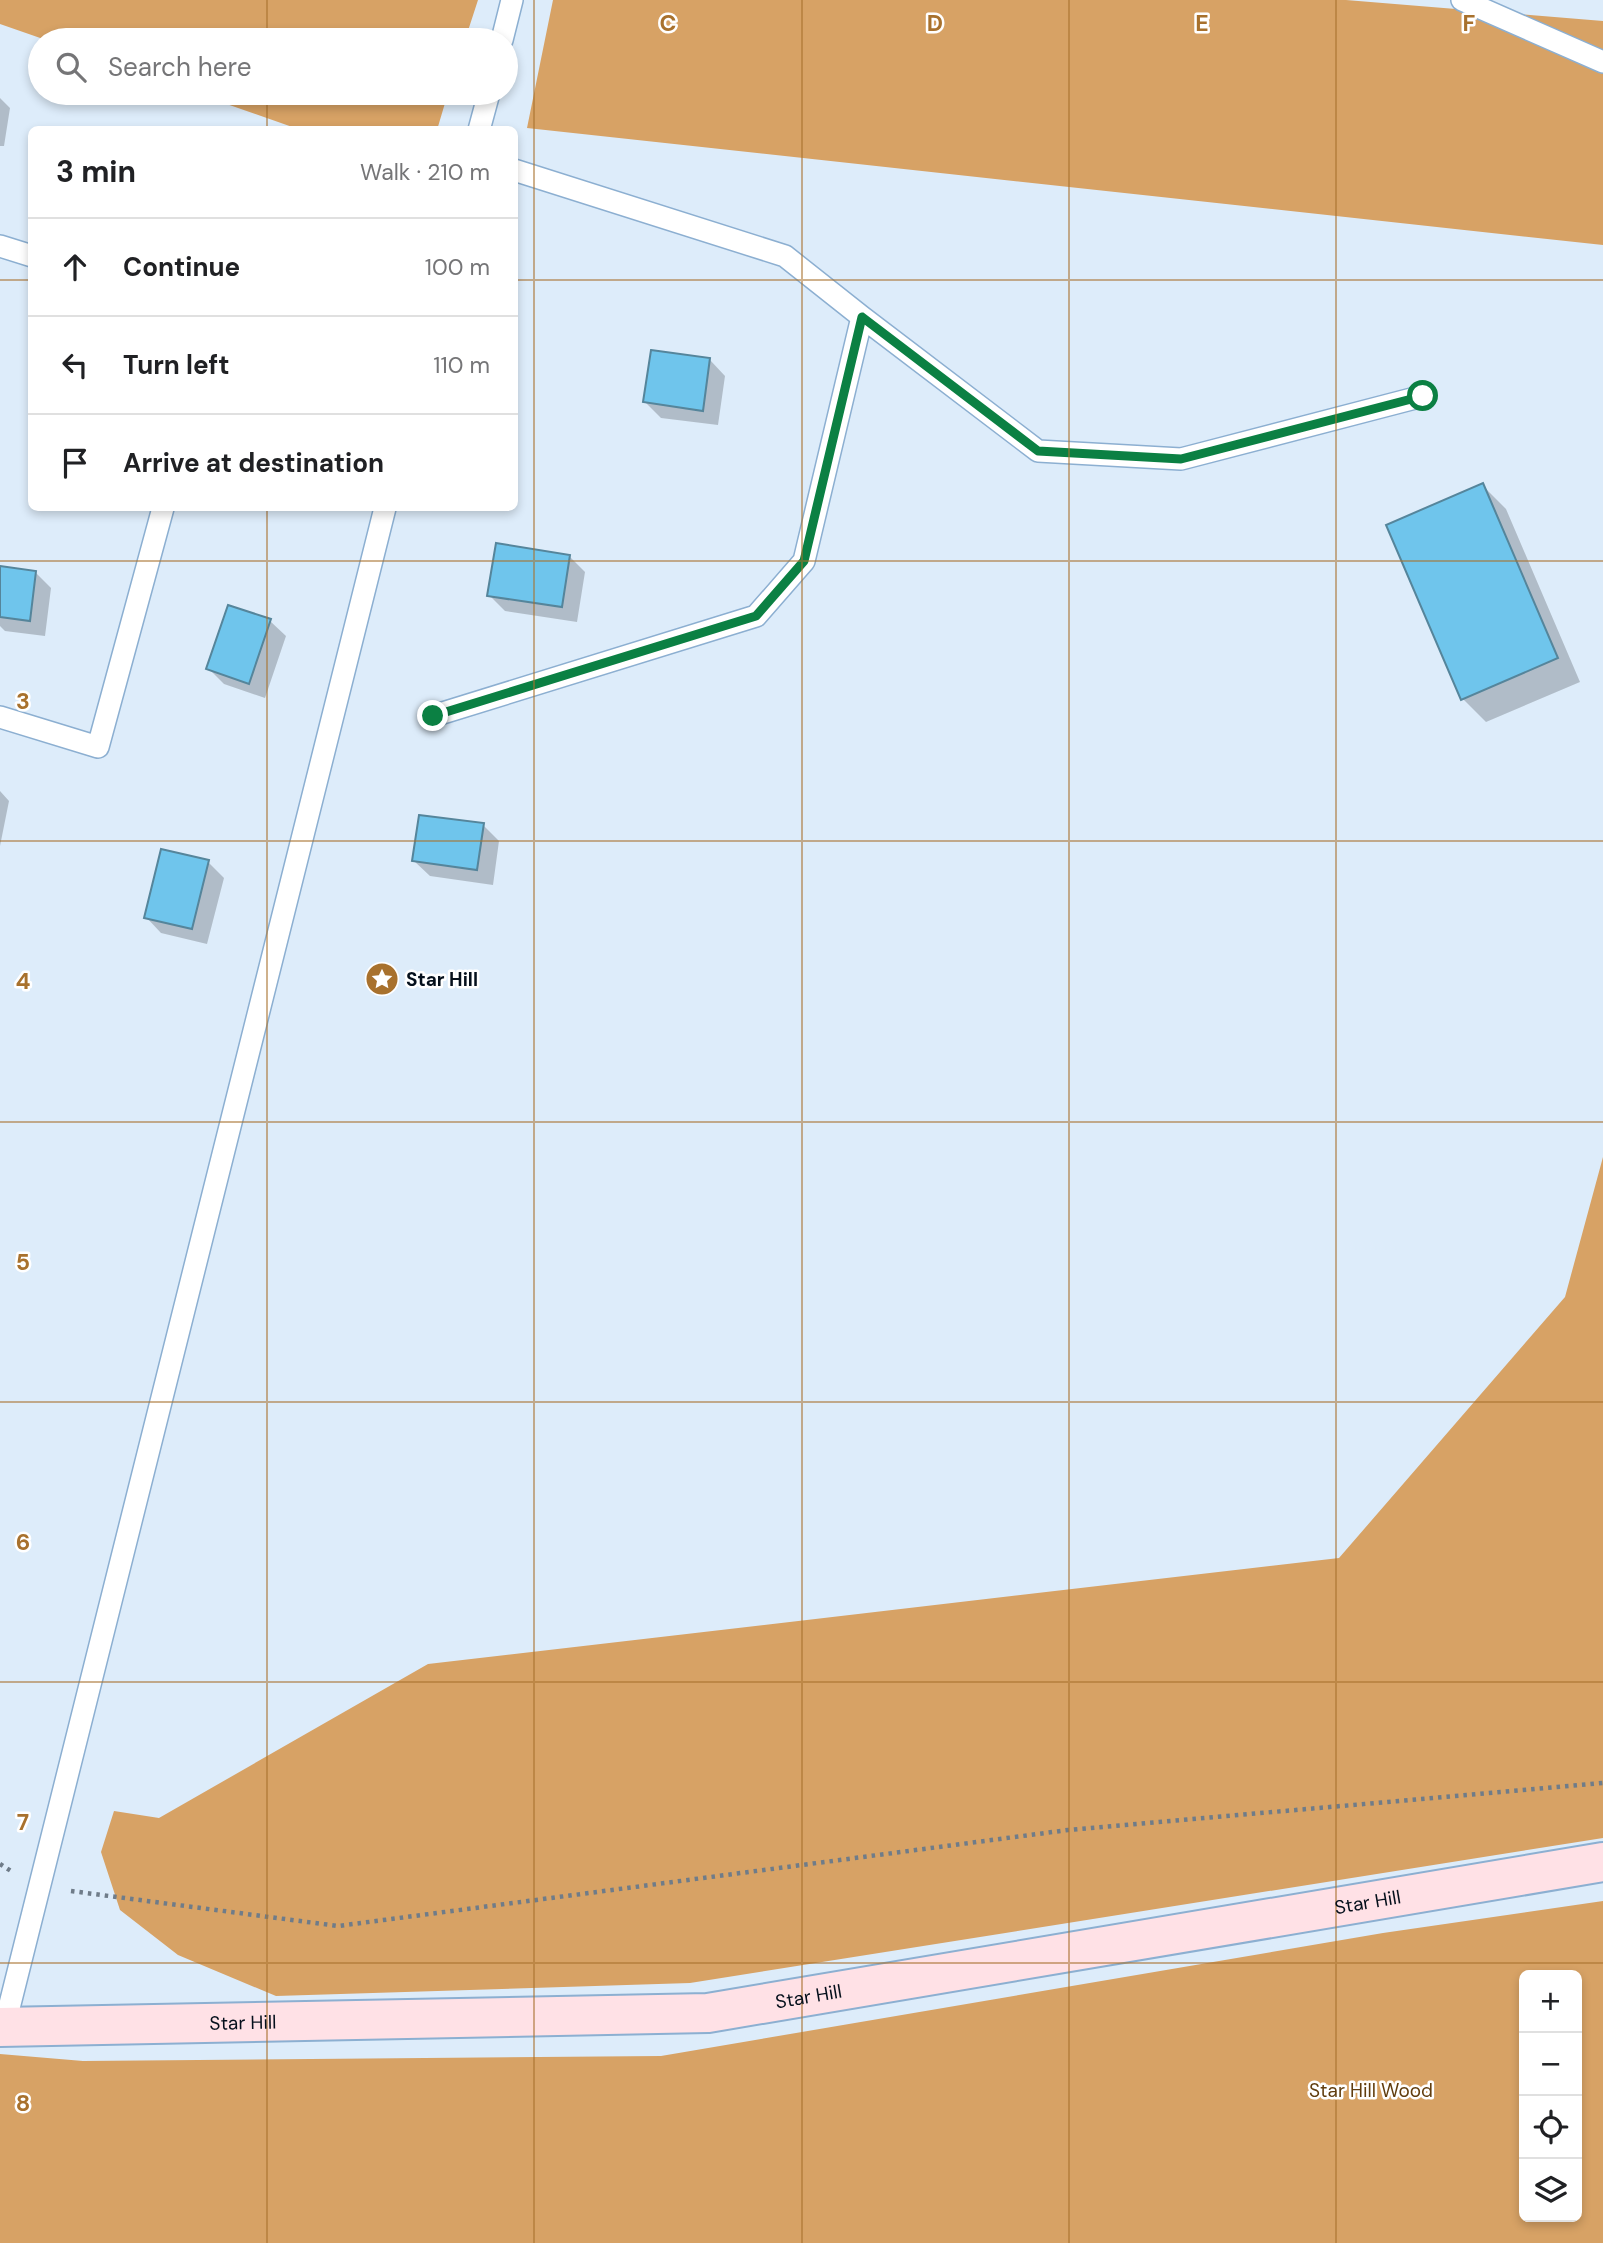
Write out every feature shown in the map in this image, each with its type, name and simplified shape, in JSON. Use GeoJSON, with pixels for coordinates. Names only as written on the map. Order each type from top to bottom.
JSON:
{"type":"FeatureCollection","features":[{"type":"Feature","properties":{"kind":"street","name":"Star Hill"},"geometry":{"type":"LineString","coordinates":[[2,2027],[708,2013],[1603,1862]]}},
{"type":"Feature","properties":{"kind":"lane"},"geometry":{"type":"LineString","coordinates":[[505,28],[512,0]]}},
{"type":"Feature","properties":{"kind":"lane"},"geometry":{"type":"LineString","coordinates":[[1462,0],[1603,62]]}},
{"type":"Feature","properties":{"kind":"lane"},"geometry":{"type":"LineString","coordinates":[[480,126],[486,105]]}},
{"type":"Feature","properties":{"kind":"lane"},"geometry":{"type":"LineString","coordinates":[[518,171],[785,256],[1038,451],[1181,459],[1423,396]]}},
{"type":"Feature","properties":{"kind":"lane"},"geometry":{"type":"LineString","coordinates":[[0,246],[28,255]]}},
{"type":"Feature","properties":{"kind":"lane"},"geometry":{"type":"LineString","coordinates":[[433,716],[756,616],[804,561],[862,317]]}},
{"type":"Feature","properties":{"kind":"lane"},"geometry":{"type":"LineString","coordinates":[[0,717],[98,747],[162,511]]}},
{"type":"Feature","properties":{"kind":"lane"},"geometry":{"type":"LineString","coordinates":[[2,2027],[384,511]]}},
{"type":"Feature","properties":{"kind":"path"},"geometry":{"type":"LineString","coordinates":[[0,1864],[39,1887],[338,1926],[1068,1830],[1603,1783]]}},
{"type":"Feature","properties":{"kind":"green space"},"geometry":{"type":"Polygon","coordinates":[[[0,0],[478,0],[469,28],[28,28],[28,34],[0,24],[0,0]]]}},
{"type":"Feature","properties":{"kind":"green space"},"geometry":{"type":"Polygon","coordinates":[[[553,0],[1346,0],[1603,21],[1603,245],[527,128],[553,0]]]}},
{"type":"Feature","properties":{"kind":"green space"},"geometry":{"type":"Polygon","coordinates":[[[229,105],[444,105],[438,126],[289,126],[229,105]]]}},
{"type":"Feature","properties":{"kind":"green space"},"geometry":{"type":"Polygon","coordinates":[[[1603,1157],[1603,1838],[690,1983],[276,1996],[178,1955],[120,1910],[101,1852],[114,1811],[159,1818],[428,1664],[1339,1558],[1565,1297],[1603,1157]]]}},
{"type":"Feature","properties":{"kind":"green space","name":"Star Hill Wood"},"geometry":{"type":"Polygon","coordinates":[[[1603,1901],[1603,2243],[0,2243],[0,2054],[83,2061],[661,2056],[1383,1933],[1603,1901]]]}},
{"type":"Feature","properties":{"kind":"building"},"geometry":{"type":"Polygon","coordinates":[[[651,350],[710,358],[703,411],[643,402],[651,350]]]}},
{"type":"Feature","properties":{"kind":"building"},"geometry":{"type":"Polygon","coordinates":[[[1483,483],[1558,658],[1461,700],[1386,525],[1483,483]]]}},
{"type":"Feature","properties":{"kind":"building"},"geometry":{"type":"Polygon","coordinates":[[[496,543],[570,555],[562,607],[487,596],[496,543]]]}},
{"type":"Feature","properties":{"kind":"building"},"geometry":{"type":"Polygon","coordinates":[[[0,566],[36,571],[30,621],[0,617],[0,566]]]}},
{"type":"Feature","properties":{"kind":"building"},"geometry":{"type":"Polygon","coordinates":[[[228,605],[271,619],[249,684],[206,669],[228,605]]]}},
{"type":"Feature","properties":{"kind":"building"},"geometry":{"type":"Polygon","coordinates":[[[419,815],[484,823],[477,870],[412,861],[419,815]]]}},
{"type":"Feature","properties":{"kind":"building"},"geometry":{"type":"Polygon","coordinates":[[[161,849],[209,860],[192,929],[144,918],[161,849]]]}},
{"type":"Feature","properties":{"kind":"place","name":"Star Hill"},"geometry":{"type":"Point","coordinates":[382,979]}},
{"type":"Feature","properties":{"kind":"route"},"geometry":{"type":"LineString","coordinates":[[433,716],[756,616],[804,561],[862,317],[1038,451],[1181,459],[1423,396]]}}]}
